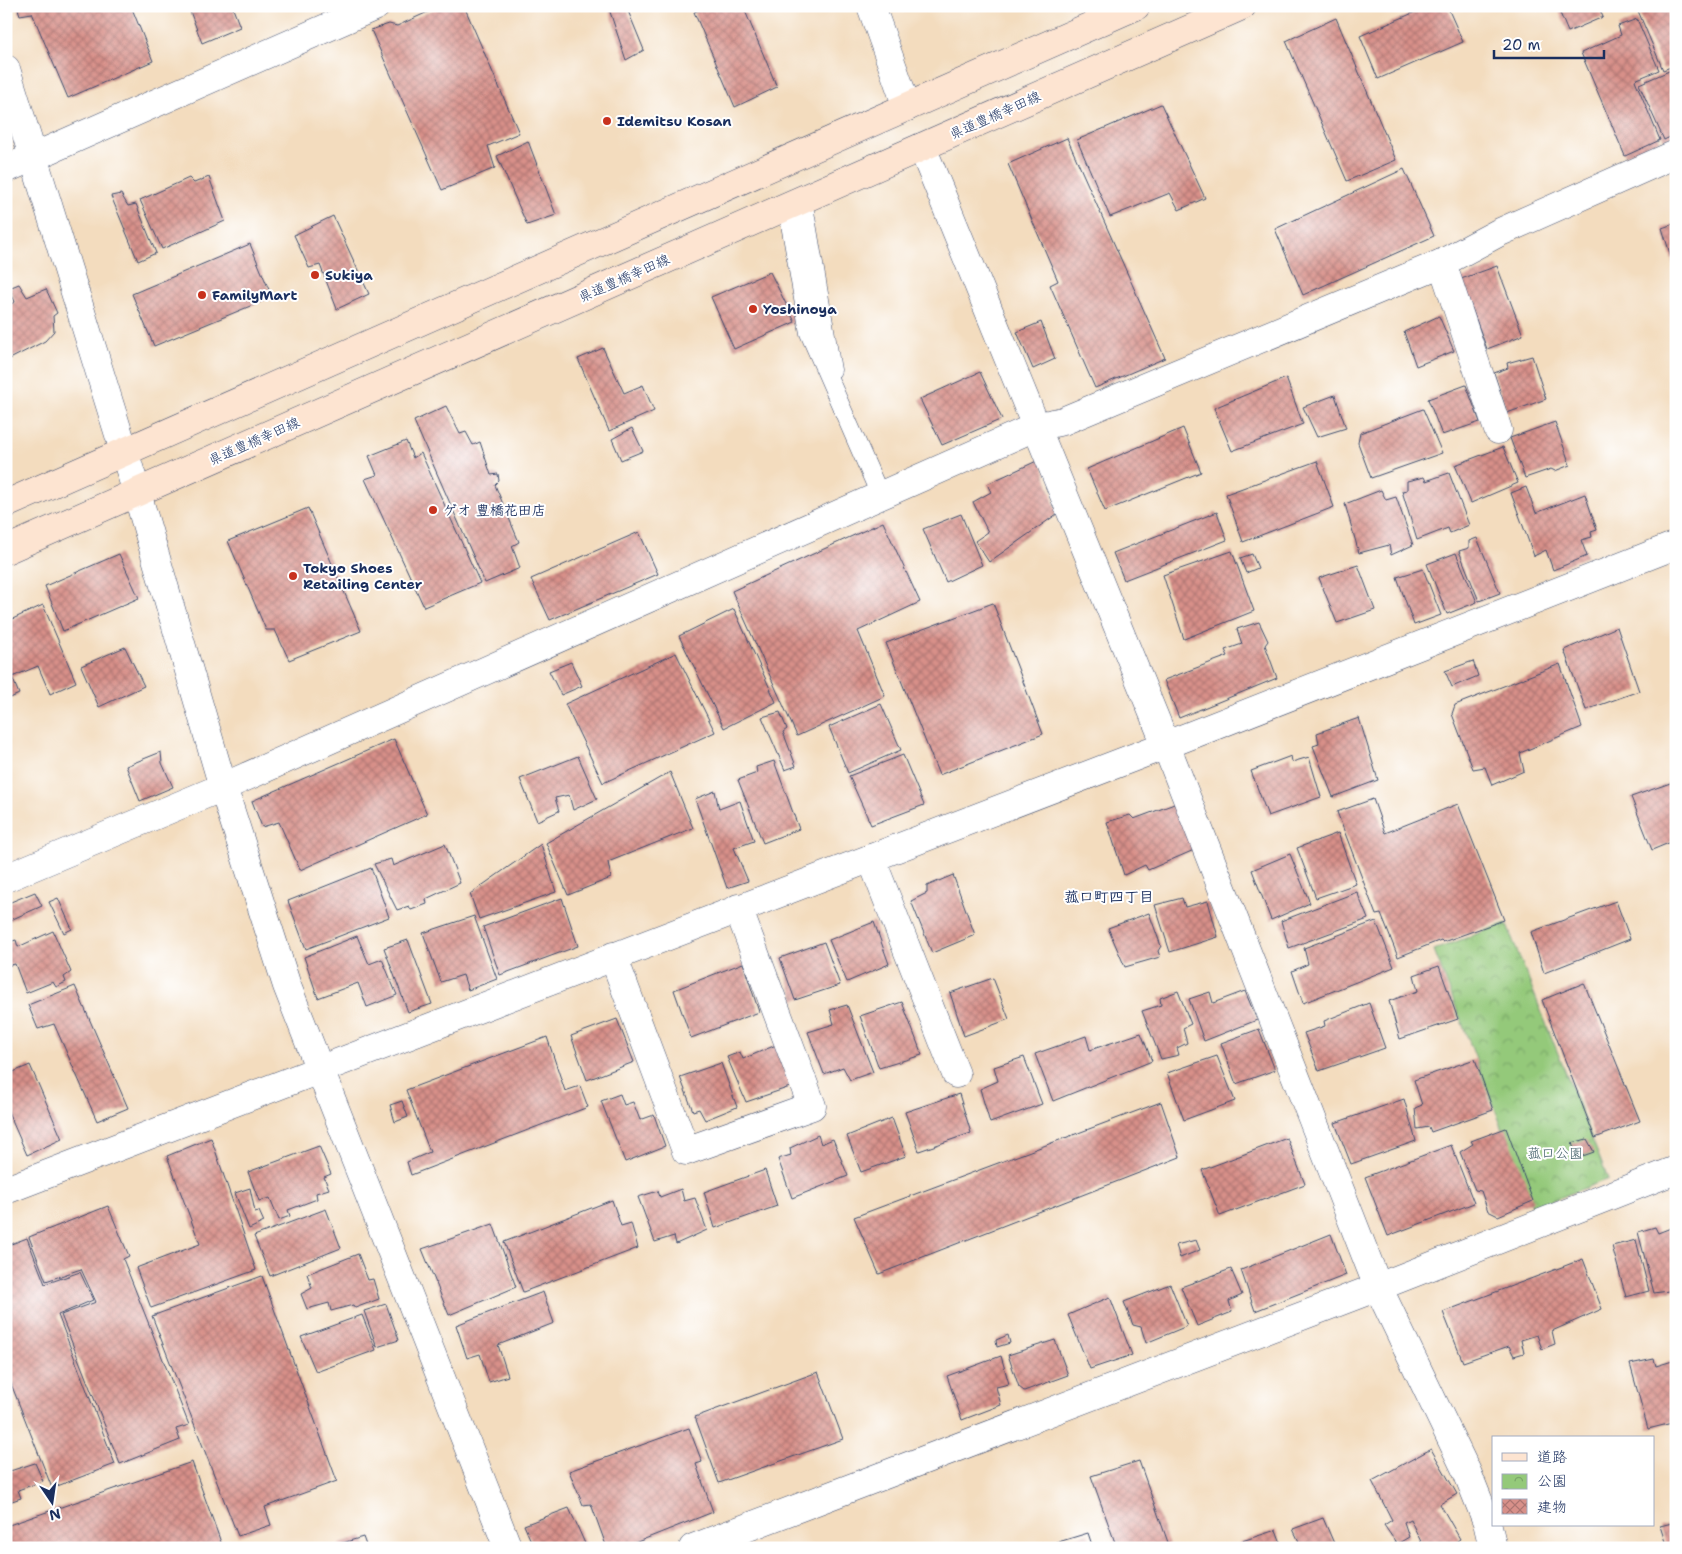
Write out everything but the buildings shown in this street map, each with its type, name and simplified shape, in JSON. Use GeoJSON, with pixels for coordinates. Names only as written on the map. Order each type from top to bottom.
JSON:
{"type":"FeatureCollection","features":[{"type":"Feature","properties":{"kind":"main road"},"geometry":{"type":"LineString","coordinates":[[6,504],[1136,6]]}},
{"type":"Feature","properties":{"kind":"main road","name":"県道豊橋幸田線"},"geometry":{"type":"LineString","coordinates":[[6,550],[1242,6]]}},
{"type":"Feature","properties":{"kind":"street"},"geometry":{"type":"LineString","coordinates":[[6,169],[376,6]]}},
{"type":"Feature","properties":{"kind":"street"},"geometry":{"type":"LineString","coordinates":[[871,6],[907,107]]}},
{"type":"Feature","properties":{"kind":"street"},"geometry":{"type":"LineString","coordinates":[[6,70],[137,493],[223,787],[287,986],[508,1548]]}},
{"type":"Feature","properties":{"kind":"street"},"geometry":{"type":"LineString","coordinates":[[922,147],[1166,744],[1378,1287],[1468,1472],[1487,1522],[1493,1548]]}},
{"type":"Feature","properties":{"kind":"street"},"geometry":{"type":"LineString","coordinates":[[6,878],[223,787],[880,494],[1036,428],[1063,421],[1442,263],[1498,233],[1676,154]]}},
{"type":"Feature","properties":{"kind":"street"},"geometry":{"type":"LineString","coordinates":[[1442,263],[1498,430]]}},
{"type":"Feature","properties":{"kind":"street"},"geometry":{"type":"LineString","coordinates":[[6,1190],[1676,546]]}},
{"type":"Feature","properties":{"kind":"street"},"geometry":{"type":"LineString","coordinates":[[871,858],[956,1074]]}},
{"type":"Feature","properties":{"kind":"street"},"geometry":{"type":"LineString","coordinates":[[613,956],[686,1151],[812,1106],[738,908]]}},
{"type":"Feature","properties":{"kind":"street"},"geometry":{"type":"LineString","coordinates":[[693,1548],[1378,1287],[1676,1170]]}},
{"type":"Feature","properties":{"kind":"lane"},"geometry":{"type":"LineString","coordinates":[[795,203],[809,333],[880,494]]}},
{"type":"Feature","properties":{"kind":"lane"},"geometry":{"type":"LineString","coordinates":[[795,203],[836,396]]}},
{"type":"Feature","properties":{"kind":"green space","name":"菰口公園"},"geometry":{"type":"Polygon","coordinates":[[[1506,923],[1608,1179],[1533,1208],[1434,950],[1506,923]]]}},
{"type":"Feature","properties":{"kind":"place","name":"Idemitsu Kosan"},"geometry":{"type":"Point","coordinates":[607,121]}},
{"type":"Feature","properties":{"kind":"place","name":"Sukiya"},"geometry":{"type":"Point","coordinates":[315,275]}},
{"type":"Feature","properties":{"kind":"place","name":"FamilyMart"},"geometry":{"type":"Point","coordinates":[202,295]}},
{"type":"Feature","properties":{"kind":"place","name":"Yoshinoya"},"geometry":{"type":"Point","coordinates":[753,309]}},
{"type":"Feature","properties":{"kind":"place","name":"ゲオ 豊橋花田店"},"geometry":{"type":"Point","coordinates":[433,510]}},
{"type":"Feature","properties":{"kind":"place","name":"Tokyo Shoes Retailing Center"},"geometry":{"type":"Point","coordinates":[293,576]}},
{"type":"Feature","properties":{"kind":"district","name":"菰口町四丁目"},"geometry":{"type":"Point","coordinates":[1109,897]}}]}
